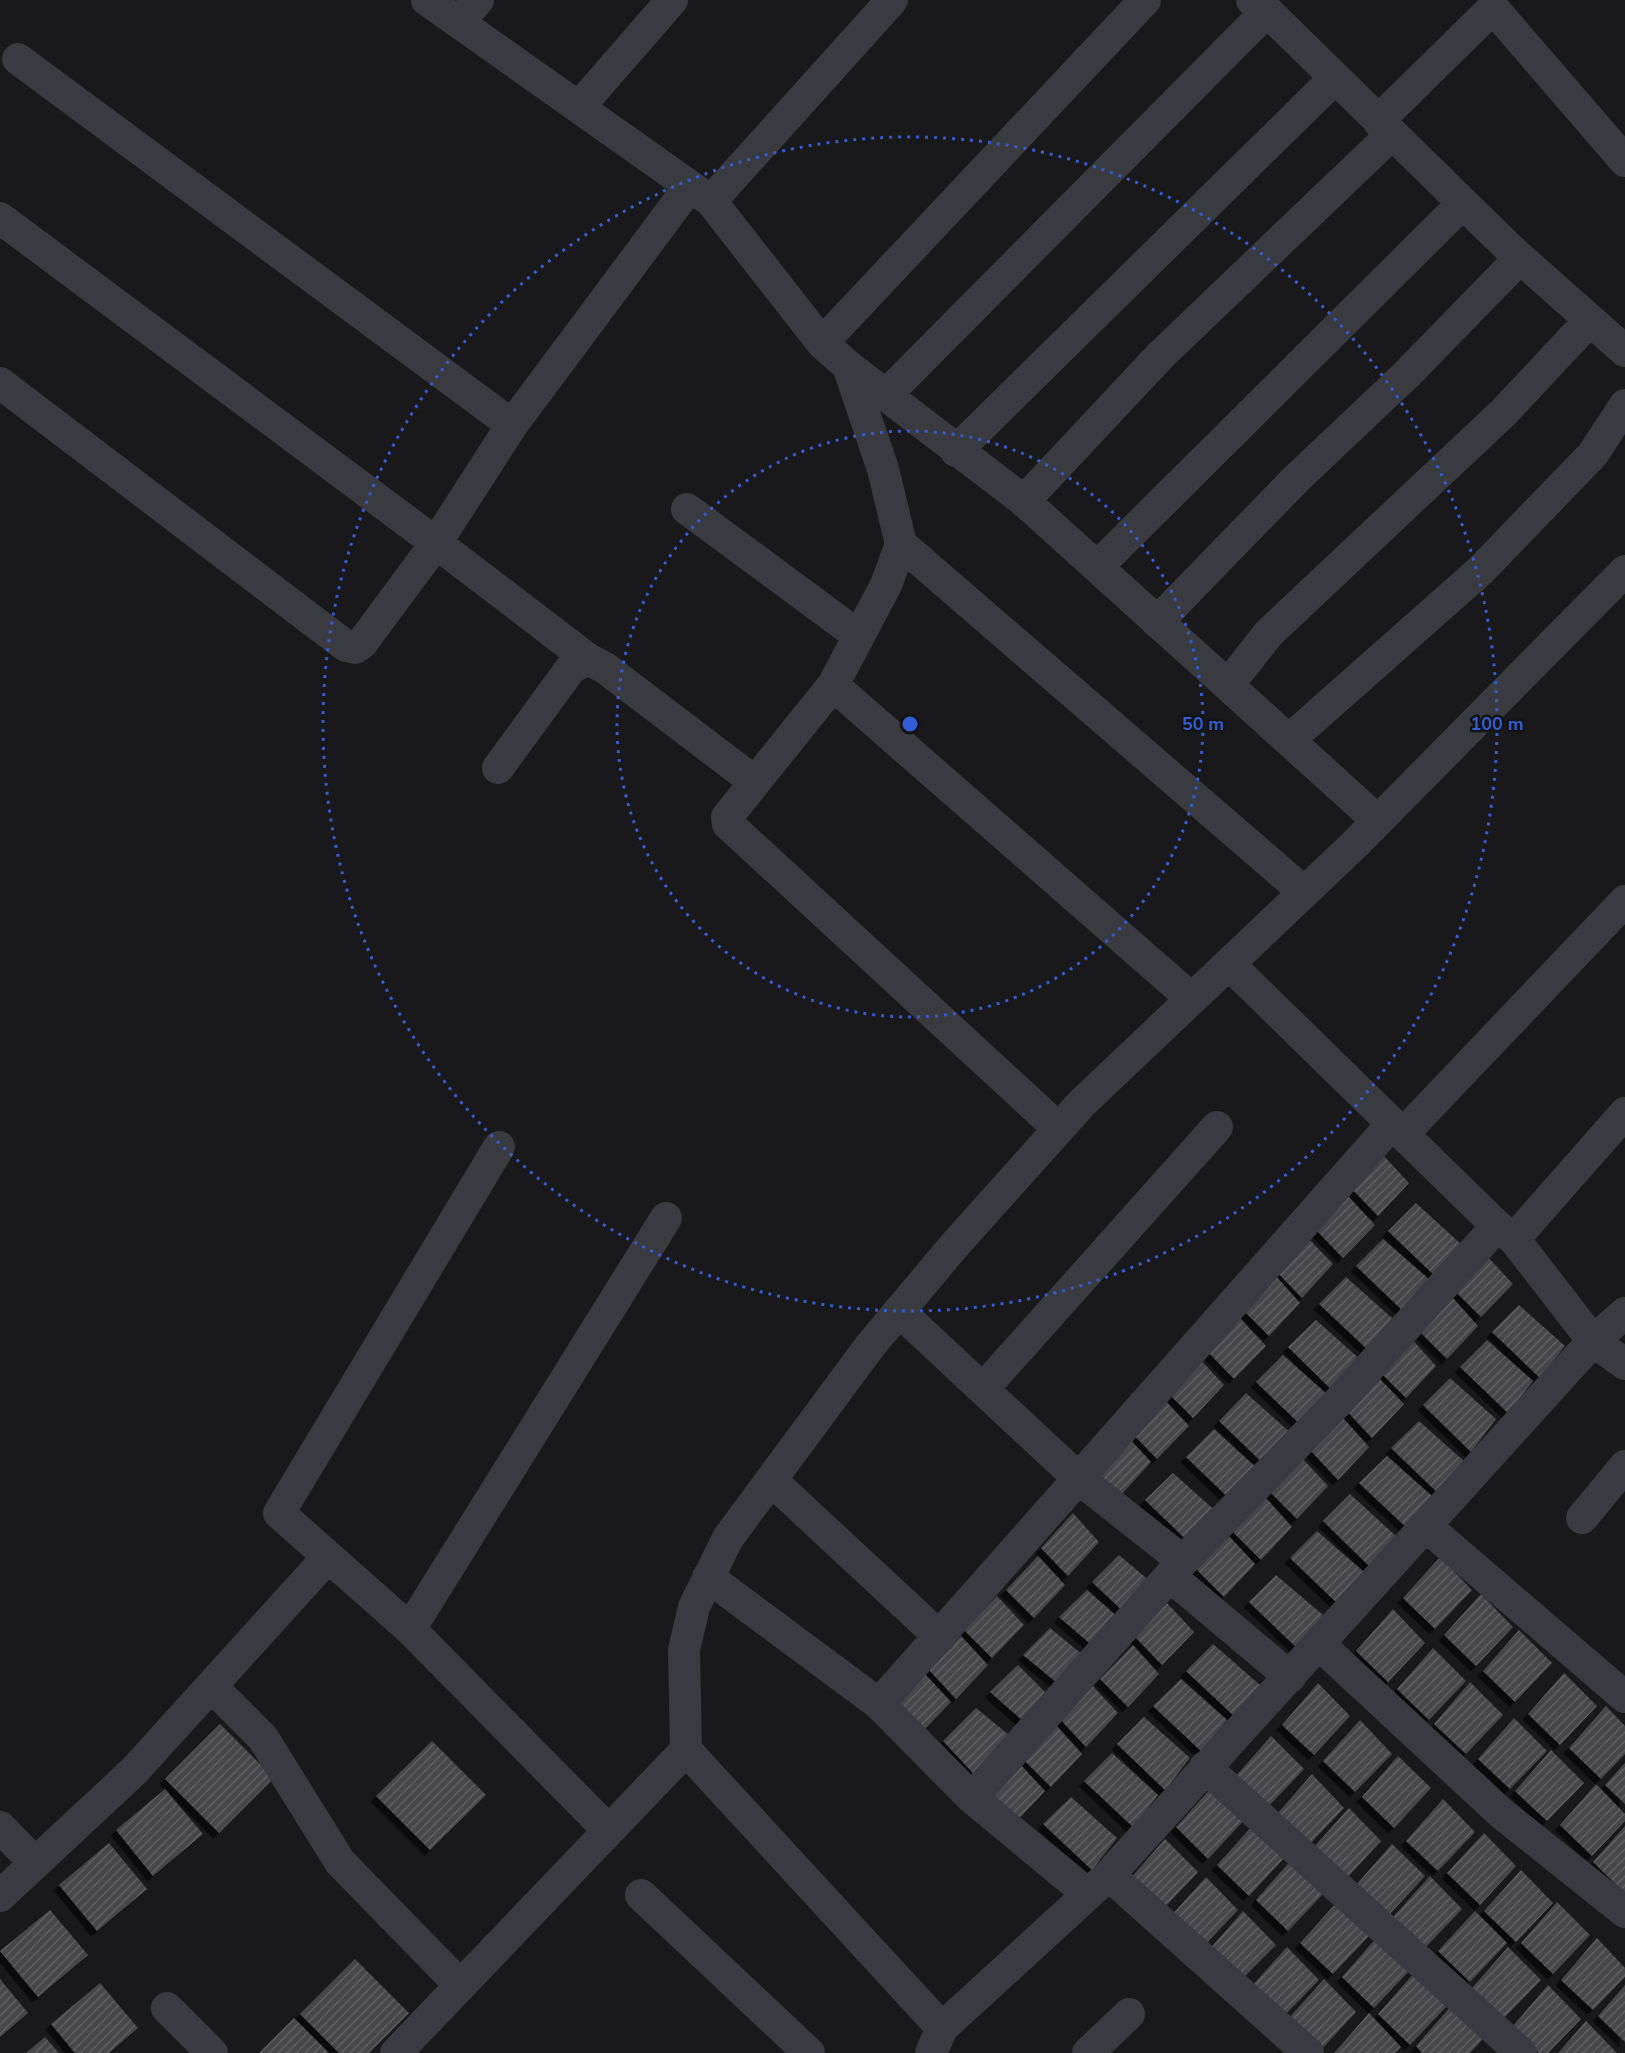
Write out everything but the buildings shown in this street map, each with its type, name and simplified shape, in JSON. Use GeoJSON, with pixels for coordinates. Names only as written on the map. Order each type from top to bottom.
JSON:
{"type":"FeatureCollection","features":[{"type":"Feature","properties":{"kind":"street"},"geometry":{"type":"LineString","coordinates":[[427,0],[469,11],[579,107],[701,193],[822,343],[885,396],[1024,501],[1378,820]]}},
{"type":"Feature","properties":{"kind":"street"},"geometry":{"type":"LineString","coordinates":[[579,107],[672,0]]}},
{"type":"Feature","properties":{"kind":"street"},"geometry":{"type":"LineString","coordinates":[[0,383],[346,646],[355,648],[362,643],[436,543],[512,425],[701,193],[892,0]]}},
{"type":"Feature","properties":{"kind":"street"},"geometry":{"type":"LineString","coordinates":[[822,343],[1145,0]]}},
{"type":"Feature","properties":{"kind":"street"},"geometry":{"type":"LineString","coordinates":[[1024,501],[1161,355],[1385,127],[1497,4],[1625,161]]}},
{"type":"Feature","properties":{"kind":"street"},"geometry":{"type":"LineString","coordinates":[[885,396],[1259,6],[1520,258],[1625,351]]}},
{"type":"Feature","properties":{"kind":"street"},"geometry":{"type":"LineString","coordinates":[[18,59],[512,425]]}},
{"type":"Feature","properties":{"kind":"street"},"geometry":{"type":"LineString","coordinates":[[956,451],[1335,78]]}},
{"type":"Feature","properties":{"kind":"street"},"geometry":{"type":"LineString","coordinates":[[1097,567],[1462,203]]}},
{"type":"Feature","properties":{"kind":"street"},"geometry":{"type":"LineString","coordinates":[[0,218],[436,543],[588,660],[605,668],[755,782]]}},
{"type":"Feature","properties":{"kind":"street"},"geometry":{"type":"LineString","coordinates":[[1157,622],[1295,480],[1406,375],[1520,258]]}},
{"type":"Feature","properties":{"kind":"street"},"geometry":{"type":"LineString","coordinates":[[1228,685],[1269,633],[1496,420],[1590,320]]}},
{"type":"Feature","properties":{"kind":"street"},"geometry":{"type":"LineString","coordinates":[[848,366],[883,469],[901,544],[886,585],[833,685],[728,817],[728,824],[1059,1129]]}},
{"type":"Feature","properties":{"kind":"street"},"geometry":{"type":"LineString","coordinates":[[1289,740],[1480,571],[1593,454],[1625,405]]}},
{"type":"Feature","properties":{"kind":"street"},"geometry":{"type":"LineString","coordinates":[[687,509],[859,636]]}},
{"type":"Feature","properties":{"kind":"street"},"geometry":{"type":"LineString","coordinates":[[901,544],[1304,892]]}},
{"type":"Feature","properties":{"kind":"street"},"geometry":{"type":"LineString","coordinates":[[1625,571],[1378,820],[1081,1104],[899,1311],[728,1538],[708,1577],[694,1607],[684,1650],[686,1750],[936,2040],[1099,1884],[1427,1527],[1593,1341],[1625,1313]]}},
{"type":"Feature","properties":{"kind":"street"},"geometry":{"type":"LineString","coordinates":[[498,768],[571,668],[588,660]]}},
{"type":"Feature","properties":{"kind":"street"},"geometry":{"type":"LineString","coordinates":[[833,685],[1192,999]]}},
{"type":"Feature","properties":{"kind":"street"},"geometry":{"type":"LineString","coordinates":[[879,1704],[1078,1478],[1398,1129],[1625,901]]}},
{"type":"Feature","properties":{"kind":"street"},"geometry":{"type":"LineString","coordinates":[[1229,964],[1506,1232],[1593,1341],[1625,1364]]}},
{"type":"Feature","properties":{"kind":"street"},"geometry":{"type":"LineString","coordinates":[[972,1798],[1177,1568],[1625,1113]]}},
{"type":"Feature","properties":{"kind":"street"},"geometry":{"type":"LineString","coordinates":[[983,1389],[1217,1126]]}},
{"type":"Feature","properties":{"kind":"street"},"geometry":{"type":"LineString","coordinates":[[499,1147],[279,1513],[410,1629],[608,1830]]}},
{"type":"Feature","properties":{"kind":"street"},"geometry":{"type":"LineString","coordinates":[[410,1629],[666,1218]]}},
{"type":"Feature","properties":{"kind":"street"},"geometry":{"type":"LineString","coordinates":[[899,1311],[1177,1568],[1290,1677]]}},
{"type":"Feature","properties":{"kind":"street"},"geometry":{"type":"LineString","coordinates":[[1582,1518],[1625,1466]]}},
{"type":"Feature","properties":{"kind":"street"},"geometry":{"type":"LineString","coordinates":[[771,1480],[940,1637]]}},
{"type":"Feature","properties":{"kind":"street"},"geometry":{"type":"LineString","coordinates":[[1427,1527],[1625,1697]]}},
{"type":"Feature","properties":{"kind":"street"},"geometry":{"type":"LineString","coordinates":[[0,1896],[134,1771],[328,1557]]}},
{"type":"Feature","properties":{"kind":"street"},"geometry":{"type":"LineString","coordinates":[[708,1577],[879,1704],[972,1798],[1099,1884],[1308,2053]]}},
{"type":"Feature","properties":{"kind":"street"},"geometry":{"type":"LineString","coordinates":[[1319,1644],[1501,1813],[1625,1912]]}},
{"type":"Feature","properties":{"kind":"street"},"geometry":{"type":"LineString","coordinates":[[210,1686],[263,1738],[340,1862],[460,1985]]}},
{"type":"Feature","properties":{"kind":"street"},"geometry":{"type":"LineString","coordinates":[[396,2053],[686,1750]]}},
{"type":"Feature","properties":{"kind":"street"},"geometry":{"type":"LineString","coordinates":[[1205,1767],[1521,2053]]}},
{"type":"Feature","properties":{"kind":"street"},"geometry":{"type":"LineString","coordinates":[[0,1827],[35,1863]]}},
{"type":"Feature","properties":{"kind":"street"},"geometry":{"type":"LineString","coordinates":[[641,1895],[809,2053]]}},
{"type":"Feature","properties":{"kind":"street"},"geometry":{"type":"LineString","coordinates":[[167,2008],[213,2053]]}},
{"type":"Feature","properties":{"kind":"street"},"geometry":{"type":"LineString","coordinates":[[1088,2053],[1129,2014]]}}]}
